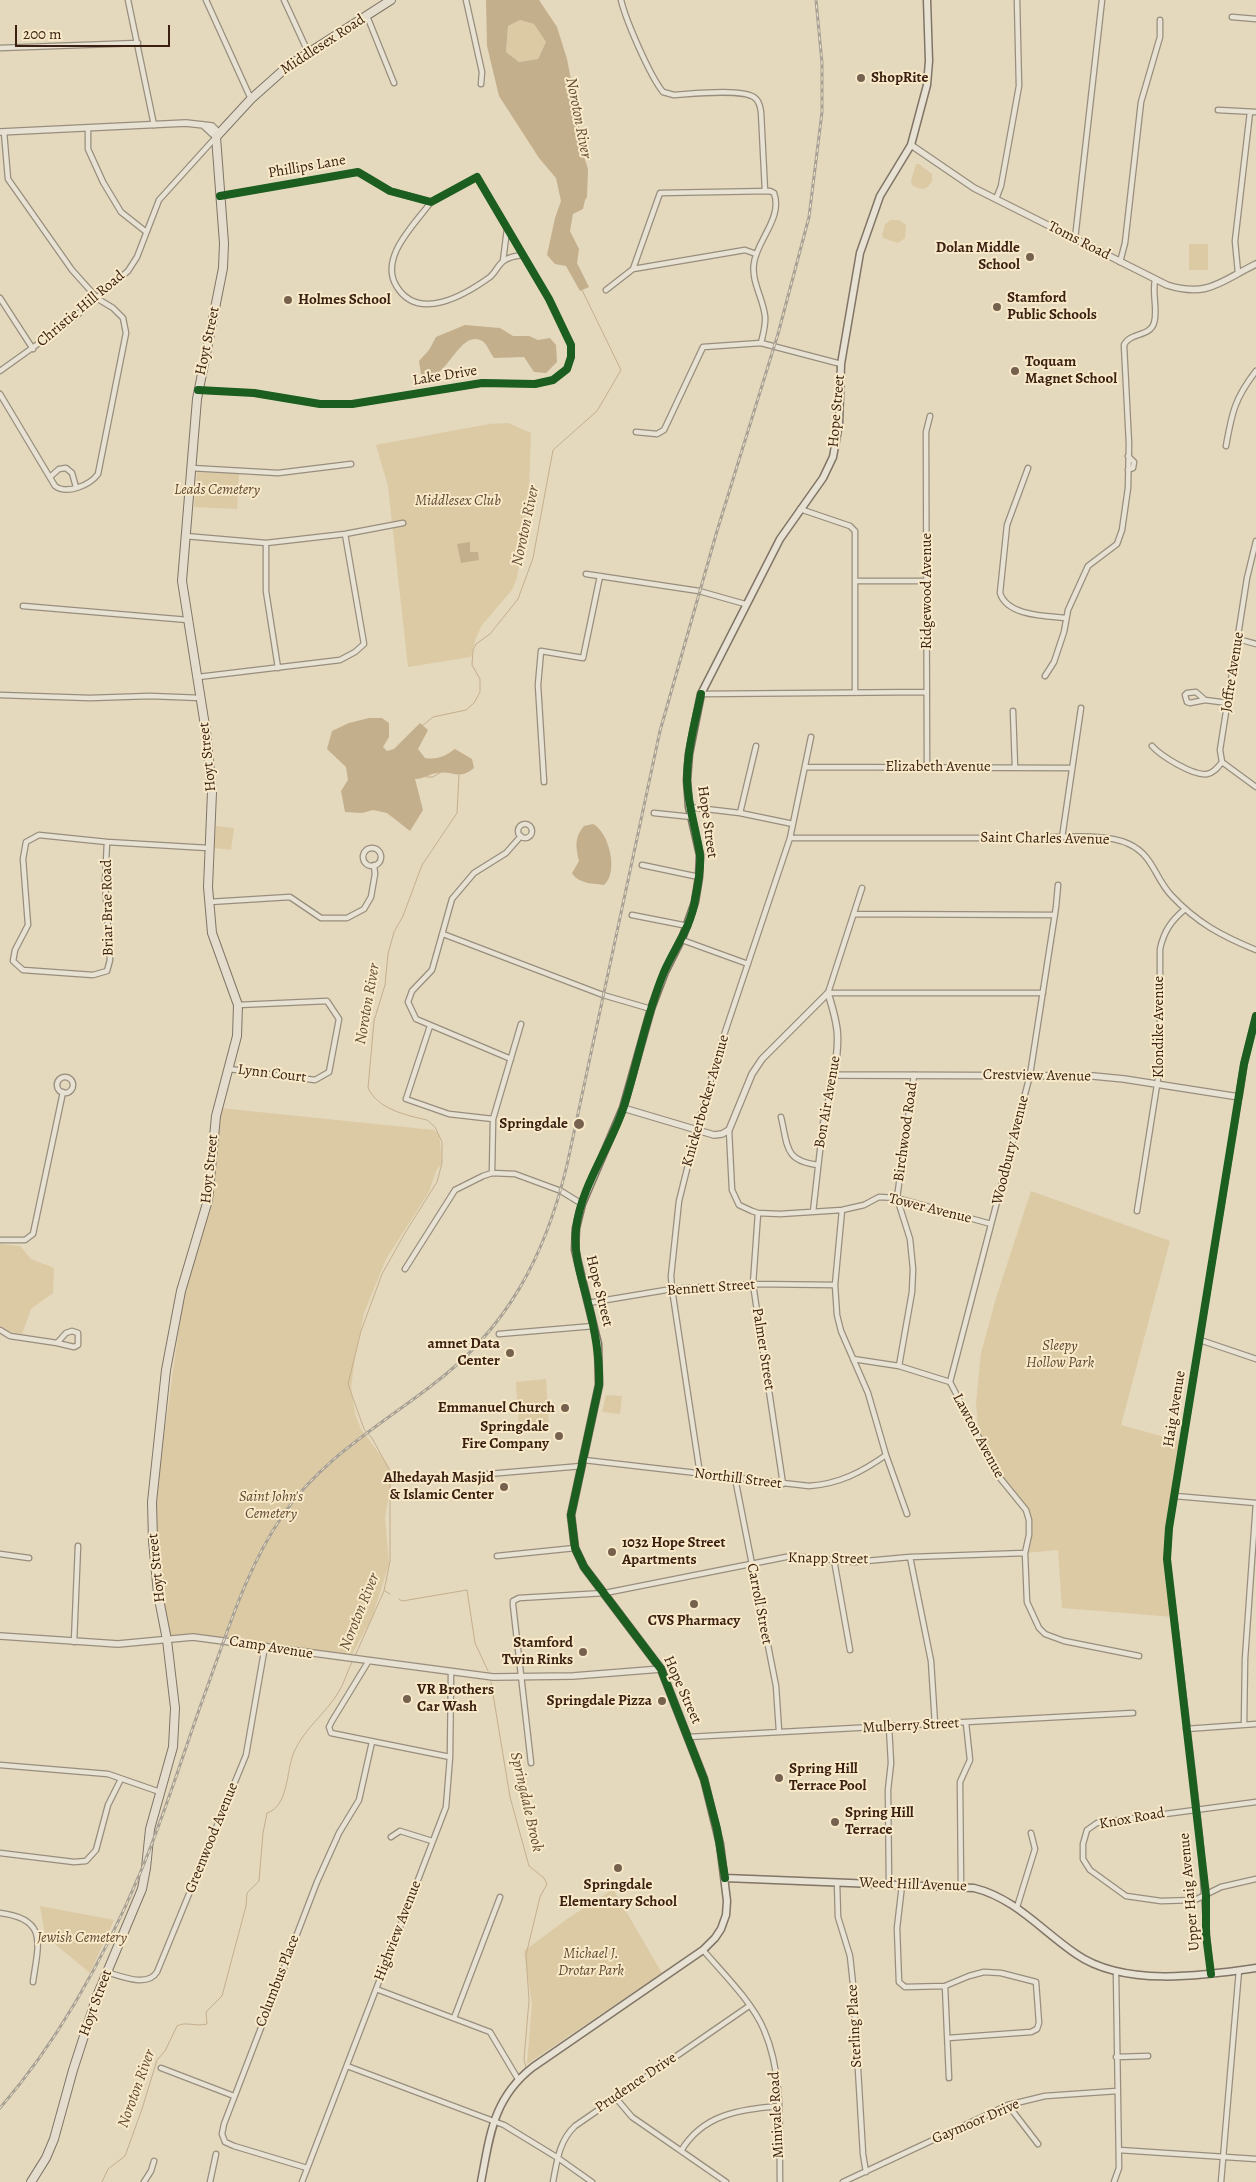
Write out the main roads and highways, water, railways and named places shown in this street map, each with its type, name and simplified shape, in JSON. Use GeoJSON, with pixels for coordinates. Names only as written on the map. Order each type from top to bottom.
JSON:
{"type":"FeatureCollection","features":[{"type":"Feature","properties":{"kind":"main road","name":"Middlesex Road"},"geometry":{"type":"LineString","coordinates":[[216,137],[251,99],[277,75],[308,52],[391,0]]}},
{"type":"Feature","properties":{"kind":"main road","name":"Hope Street"},"geometry":{"type":"LineString","coordinates":[[480,2182],[493,2122],[504,2098],[518,2079],[703,1950],[715,1938],[723,1923],[727,1909],[725,1878],[712,1809],[688,1737],[661,1669],[584,1566],[575,1548],[571,1515],[599,1385],[600,1363],[594,1326],[575,1250],[576,1228],[582,1204],[623,1108],[651,1008],[665,972],[688,926],[695,902],[700,856],[689,807],[687,780],[689,754],[701,694],[745,604],[780,539],[823,478],[835,449],[839,424],[841,364],[854,280],[863,242],[880,196],[911,145],[928,77],[927,0]]}},
{"type":"Feature","properties":{"kind":"main road","name":"Hoyt Street"},"geometry":{"type":"LineString","coordinates":[[31,2182],[46,2158],[54,2139],[72,2070],[106,1972],[142,1889],[146,1868],[148,1836],[171,1754],[175,1729],[167,1640],[158,1594],[153,1541],[152,1502],[166,1370],[181,1291],[208,1200],[214,1124],[237,1036],[238,1005],[212,933],[209,902],[208,848],[212,794],[206,732],[182,581],[184,536],[198,390],[223,268],[216,137]]}},
{"type":"Feature","properties":{"kind":"main road","name":"Weed Hill Avenue"},"geometry":{"type":"LineString","coordinates":[[725,1878],[961,1886],[986,1891],[1017,1907],[1077,1955],[1095,1965],[1116,1972],[1175,1976],[1211,1974],[1256,1968]]}},
{"type":"Feature","properties":{"kind":"water"},"geometry":{"type":"Polygon","coordinates":[[[486,0],[539,0],[557,27],[567,59],[578,115],[580,144],[588,169],[587,197],[583,209],[573,214],[570,231],[579,249],[577,263],[589,287],[580,291],[566,266],[555,264],[547,255],[555,218],[561,201],[556,178],[539,158],[499,96],[487,46],[486,0]],[[520,20],[508,26],[506,52],[519,62],[538,59],[546,42],[534,24],[520,20]]]}},
{"type":"Feature","properties":{"kind":"water"},"geometry":{"type":"Polygon","coordinates":[[[465,325],[500,328],[513,336],[529,336],[538,340],[550,338],[556,345],[557,362],[546,373],[534,372],[524,357],[494,358],[482,341],[472,339],[464,343],[437,373],[429,376],[421,374],[419,361],[429,350],[436,337],[465,325]]]}},
{"type":"Feature","properties":{"kind":"water"},"geometry":{"type":"Polygon","coordinates":[[[470,542],[470,552],[478,552],[479,560],[461,563],[457,544],[470,542]]]}},
{"type":"Feature","properties":{"kind":"water"},"geometry":{"type":"Polygon","coordinates":[[[369,718],[382,718],[389,723],[389,737],[383,747],[387,751],[394,749],[420,723],[428,730],[418,749],[425,758],[441,757],[455,749],[472,759],[474,768],[464,774],[443,772],[415,779],[423,810],[410,831],[387,813],[373,810],[362,813],[345,812],[341,791],[348,780],[346,767],[327,749],[332,731],[349,723],[369,718]]]}},
{"type":"Feature","properties":{"kind":"water"},"geometry":{"type":"Polygon","coordinates":[[[593,824],[604,835],[610,853],[611,871],[604,885],[582,881],[572,873],[579,861],[577,839],[584,826],[593,824]]]}},
{"type":"Feature","properties":{"kind":"waterway","name":"Noroton River"},"geometry":{"type":"LineString","coordinates":[[422,726],[433,717],[466,710],[474,703],[480,692],[480,679],[472,665],[473,650],[476,644],[490,634],[518,599],[533,558],[553,450],[597,411],[621,370],[582,290]]}},
{"type":"Feature","properties":{"kind":"waterway","name":"Noroton River"},"geometry":{"type":"LineString","coordinates":[[426,777],[433,777],[441,772]]}},
{"type":"Feature","properties":{"kind":"waterway","name":"Noroton River"},"geometry":{"type":"LineString","coordinates":[[355,1656],[384,1591],[390,1561],[390,1471],[372,1438],[364,1429],[348,1384],[361,1331],[382,1274],[437,1182],[442,1163],[442,1142],[435,1127],[427,1120],[401,1113],[385,1106],[378,1101],[368,1088],[374,1021],[385,985],[388,954],[394,932],[403,916],[422,865],[457,813],[459,775]]}},
{"type":"Feature","properties":{"kind":"waterway","name":"Springdale Brook"},"geometry":{"type":"LineString","coordinates":[[399,1599],[402,1601],[467,1590],[475,1643],[488,1671]]}},
{"type":"Feature","properties":{"kind":"waterway","name":"Noroton River"},"geometry":{"type":"LineString","coordinates":[[385,1591],[390,1594]]}},
{"type":"Feature","properties":{"kind":"waterway","name":"Noroton River"},"geometry":{"type":"LineString","coordinates":[[102,2182],[108,2169],[125,2156],[157,2060],[165,2051],[177,2026],[184,2024],[207,2024],[206,2012],[222,1996],[246,1906],[247,1893],[259,1881],[263,1833],[267,1813],[274,1809],[283,1795],[291,1760],[298,1744],[338,1693],[352,1662]]}},
{"type":"Feature","properties":{"kind":"waterway","name":"Springdale Brook"},"geometry":{"type":"LineString","coordinates":[[491,1682],[510,1797],[529,1866],[544,1878],[547,1884],[540,1897],[526,1955],[529,2000],[524,2059],[526,2068]]}},
{"type":"Feature","properties":{"kind":"railway"},"geometry":{"type":"LineString","coordinates":[[0,2108],[42,2054],[80,1995],[127,1903],[158,1828],[247,1580],[283,1515],[314,1477],[332,1461],[431,1386],[458,1364],[481,1340],[502,1315],[519,1289],[547,1230],[567,1165],[660,731],[717,531],[778,334],[809,217],[822,112],[822,63],[816,0]]}},
{"type":"Feature","properties":{"kind":"place","name":"ShopRite"},"geometry":{"type":"Point","coordinates":[861,78]}},
{"type":"Feature","properties":{"kind":"place","name":"Dolan Middle School"},"geometry":{"type":"Point","coordinates":[1030,257]}},
{"type":"Feature","properties":{"kind":"place","name":"Holmes School"},"geometry":{"type":"Point","coordinates":[288,300]}},
{"type":"Feature","properties":{"kind":"place","name":"Stamford Public Schools"},"geometry":{"type":"Point","coordinates":[997,307]}},
{"type":"Feature","properties":{"kind":"place","name":"Toquam Magnet School"},"geometry":{"type":"Point","coordinates":[1015,371]}},
{"type":"Feature","properties":{"kind":"place","name":"Springdale"},"geometry":{"type":"Point","coordinates":[579,1124]}},
{"type":"Feature","properties":{"kind":"place","name":"amnet Data Center"},"geometry":{"type":"Point","coordinates":[510,1353]}},
{"type":"Feature","properties":{"kind":"place","name":"Emmanuel Church"},"geometry":{"type":"Point","coordinates":[565,1408]}},
{"type":"Feature","properties":{"kind":"place","name":"Springdale Fire Company"},"geometry":{"type":"Point","coordinates":[559,1436]}},
{"type":"Feature","properties":{"kind":"place","name":"Alhedayah Masjid & Islamic Center"},"geometry":{"type":"Point","coordinates":[504,1487]}},
{"type":"Feature","properties":{"kind":"place","name":"1032 Hope Street Apartments"},"geometry":{"type":"Point","coordinates":[612,1552]}},
{"type":"Feature","properties":{"kind":"place","name":"CVS Pharmacy"},"geometry":{"type":"Point","coordinates":[694,1604]}},
{"type":"Feature","properties":{"kind":"place","name":"Stamford Twin Rinks"},"geometry":{"type":"Point","coordinates":[583,1652]}},
{"type":"Feature","properties":{"kind":"place","name":"VR Brothers Car Wash"},"geometry":{"type":"Point","coordinates":[407,1699]}},
{"type":"Feature","properties":{"kind":"place","name":"Springdale Pizza"},"geometry":{"type":"Point","coordinates":[662,1701]}},
{"type":"Feature","properties":{"kind":"place","name":"Spring Hill Terrace Pool"},"geometry":{"type":"Point","coordinates":[779,1778]}},
{"type":"Feature","properties":{"kind":"place","name":"Spring Hill Terrace"},"geometry":{"type":"Point","coordinates":[835,1822]}},
{"type":"Feature","properties":{"kind":"place","name":"Springdale Elementary School"},"geometry":{"type":"Point","coordinates":[618,1868]}},
{"type":"Feature","properties":{"kind":"park label","name":"Leads Cemetery"},"geometry":{"type":"Point","coordinates":[217,490]}},
{"type":"Feature","properties":{"kind":"park label","name":"Middlesex Club"},"geometry":{"type":"Point","coordinates":[458,501]}},
{"type":"Feature","properties":{"kind":"park label","name":"Sleepy Hollow Park"},"geometry":{"type":"Point","coordinates":[1060,1354]}},
{"type":"Feature","properties":{"kind":"park label","name":"Saint John's Cemetery"},"geometry":{"type":"Point","coordinates":[271,1506]}},
{"type":"Feature","properties":{"kind":"park label","name":"Jewish Cemetery"},"geometry":{"type":"Point","coordinates":[82,1938]}},
{"type":"Feature","properties":{"kind":"park label","name":"Michael J. Drotar Park"},"geometry":{"type":"Point","coordinates":[591,1962]}}]}
